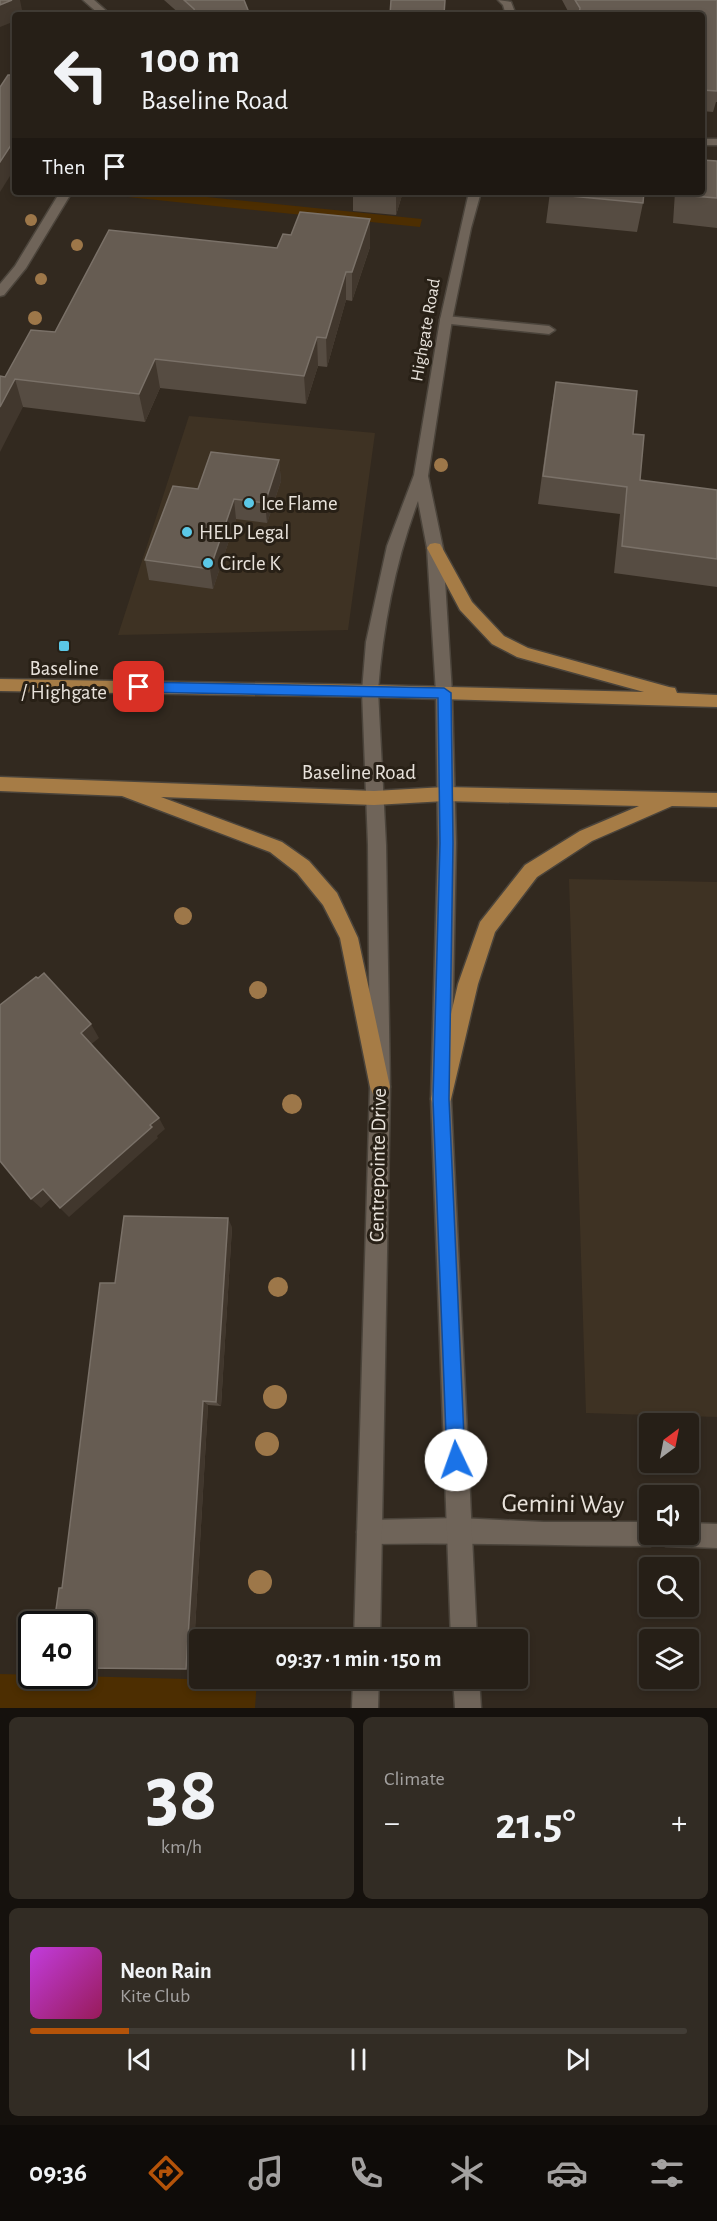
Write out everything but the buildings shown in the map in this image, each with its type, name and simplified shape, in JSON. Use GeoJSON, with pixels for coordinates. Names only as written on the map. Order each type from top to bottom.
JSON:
{"type":"FeatureCollection","features":[{"type":"Feature","properties":{"kind":"main road"},"geometry":{"type":"LineString","coordinates":[[435,548],[466,606],[498,640],[523,653],[696,701]]}},
{"type":"Feature","properties":{"kind":"main road"},"geometry":{"type":"LineString","coordinates":[[0,685],[370,691],[717,701]]}},
{"type":"Feature","properties":{"kind":"main road","name":"Baseline Road"},"geometry":{"type":"LineString","coordinates":[[0,784],[374,798],[446,794],[717,800]]}},
{"type":"Feature","properties":{"kind":"main road"},"geometry":{"type":"LineString","coordinates":[[114,787],[276,847],[303,867],[330,899],[349,938],[380,1087]]}},
{"type":"Feature","properties":{"kind":"main road"},"geometry":{"type":"LineString","coordinates":[[441,1099],[468,984],[487,928],[531,870],[586,836],[670,800]]}},
{"type":"Feature","properties":{"kind":"street"},"geometry":{"type":"LineString","coordinates":[[88,0],[102,12]]}},
{"type":"Feature","properties":{"kind":"street"},"geometry":{"type":"LineString","coordinates":[[0,292],[20,268],[64,195]]}},
{"type":"Feature","properties":{"kind":"street","name":"Highgate Road"},"geometry":{"type":"LineString","coordinates":[[370,691],[373,646],[394,546],[421,475],[446,320],[474,195]]}},
{"type":"Feature","properties":{"kind":"street"},"geometry":{"type":"LineString","coordinates":[[446,320],[549,330]]}},
{"type":"Feature","properties":{"kind":"street","name":"Highgate Road"},"geometry":{"type":"LineString","coordinates":[[421,475],[435,548],[444,693]]}},
{"type":"Feature","properties":{"kind":"street","name":"Centrepointe Drive"},"geometry":{"type":"LineString","coordinates":[[367,1629],[380,1087],[377,845],[370,691]]}},
{"type":"Feature","properties":{"kind":"street"},"geometry":{"type":"LineString","coordinates":[[444,693],[447,843],[441,1099],[464,1629]]}},
{"type":"Feature","properties":{"kind":"street","name":"Gemini Way"},"geometry":{"type":"LineString","coordinates":[[369,1532],[459,1530],[544,1534],[639,1534]]}},
{"type":"Feature","properties":{"kind":"street"},"geometry":{"type":"LineString","coordinates":[[699,1535],[717,1536]]}},
{"type":"Feature","properties":{"kind":"street"},"geometry":{"type":"LineString","coordinates":[[365,1708],[366,1689]]}},
{"type":"Feature","properties":{"kind":"street"},"geometry":{"type":"LineString","coordinates":[[467,1689],[468,1708]]}},
{"type":"Feature","properties":{"kind":"shaded area"},"geometry":{"type":"Polygon","coordinates":[[[187,195],[422,219],[420,227],[118,196],[187,195]]]}},
{"type":"Feature","properties":{"kind":"shaded area"},"geometry":{"type":"Polygon","coordinates":[[[189,416],[375,433],[348,630],[118,635],[189,416]]]}},
{"type":"Feature","properties":{"kind":"shaded area"},"geometry":{"type":"Polygon","coordinates":[[[569,879],[717,882],[717,1417],[699,1416],[699,1413],[586,1413],[569,879]]]}},
{"type":"Feature","properties":{"kind":"shaded area"},"geometry":{"type":"Polygon","coordinates":[[[0,1674],[18,1674],[18,1689],[96,1689],[96,1677],[189,1679],[189,1689],[256,1689],[255,1708],[0,1708],[0,1674]]]}},
{"type":"Feature","properties":{"kind":"place","name":"Ice Flame"},"geometry":{"type":"Point","coordinates":[249,503]}},
{"type":"Feature","properties":{"kind":"place","name":"HELP Legal"},"geometry":{"type":"Point","coordinates":[187,532]}},
{"type":"Feature","properties":{"kind":"place","name":"Circle K"},"geometry":{"type":"Point","coordinates":[208,563]}},
{"type":"Feature","properties":{"kind":"place","name":"Baseline / Highgate"},"geometry":{"type":"Point","coordinates":[64,646]}},
{"type":"Feature","properties":{"kind":"route"},"geometry":{"type":"LineString","coordinates":[[139,687],[444,693],[447,843],[441,1099],[456,1460]]}}]}
